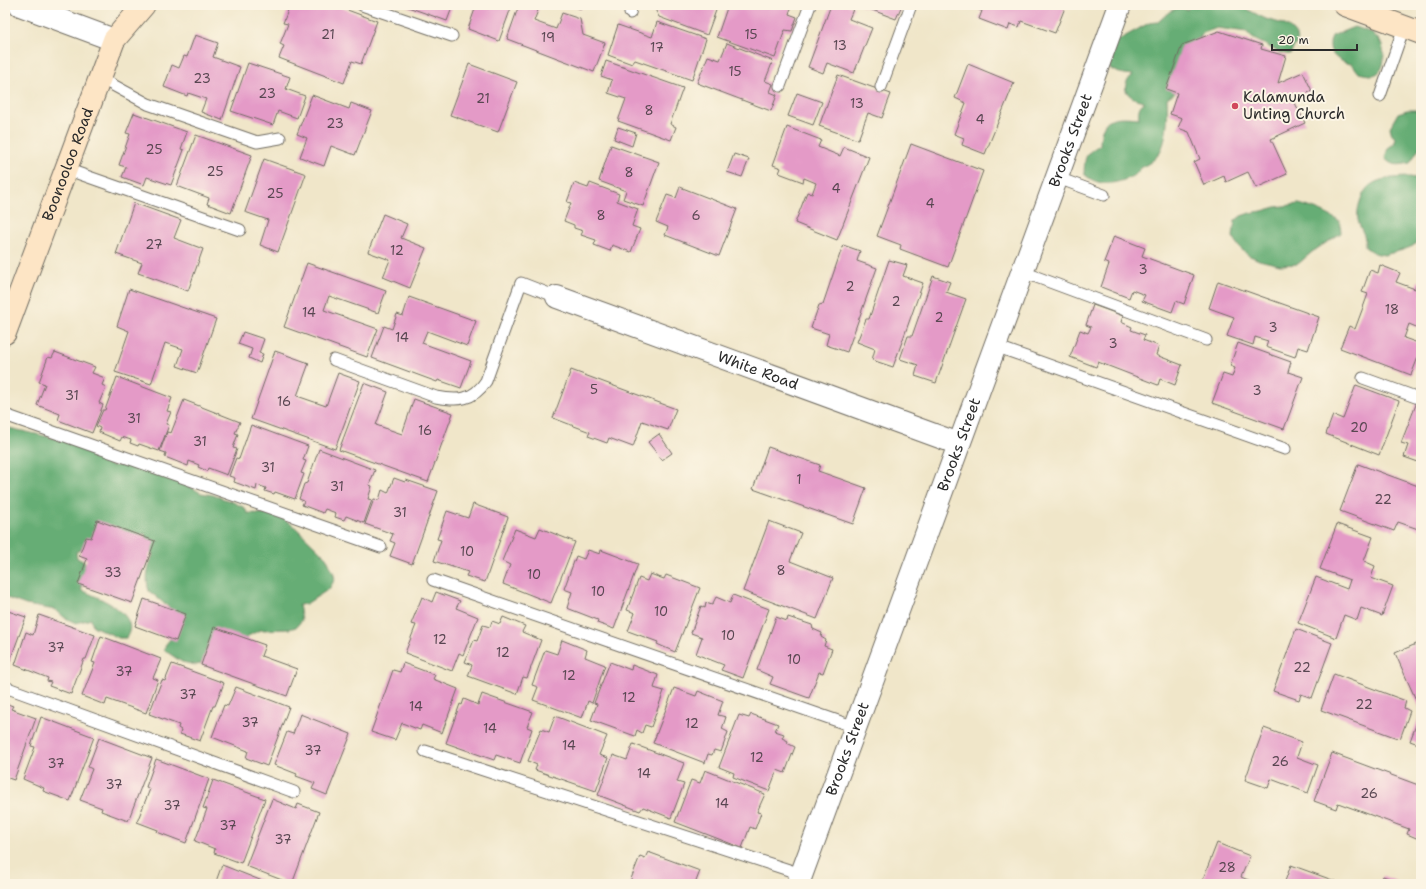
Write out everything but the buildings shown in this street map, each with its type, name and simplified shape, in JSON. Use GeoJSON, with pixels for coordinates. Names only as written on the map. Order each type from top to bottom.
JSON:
{"type":"FeatureCollection","features":[{"type":"Feature","properties":{"kind":"street"},"geometry":{"type":"LineString","coordinates":[[20,5],[114,40]]}},
{"type":"Feature","properties":{"kind":"street","name":"Boonooloo Road"},"geometry":{"type":"LineString","coordinates":[[5,333],[114,40],[144,5]]}},
{"type":"Feature","properties":{"kind":"street","name":"Brooks Street"},"geometry":{"type":"LineString","coordinates":[[799,879],[1058,178],[1120,5]]}},
{"type":"Feature","properties":{"kind":"street"},"geometry":{"type":"LineString","coordinates":[[1345,5],[1413,30]]}},
{"type":"Feature","properties":{"kind":"street","name":"White Road"},"geometry":{"type":"LineString","coordinates":[[557,297],[959,444]]}},
{"type":"Feature","properties":{"kind":"lane"},"geometry":{"type":"LineString","coordinates":[[362,5],[452,36]]}},
{"type":"Feature","properties":{"kind":"lane"},"geometry":{"type":"LineString","coordinates":[[780,86],[810,5]]}},
{"type":"Feature","properties":{"kind":"lane"},"geometry":{"type":"LineString","coordinates":[[881,87],[911,5]]}},
{"type":"Feature","properties":{"kind":"lane"},"geometry":{"type":"LineString","coordinates":[[1380,96],[1413,30]]}},
{"type":"Feature","properties":{"kind":"lane"},"geometry":{"type":"LineString","coordinates":[[100,78],[148,104],[257,142],[280,138]]}},
{"type":"Feature","properties":{"kind":"lane"},"geometry":{"type":"LineString","coordinates":[[66,169],[240,230]]}},
{"type":"Feature","properties":{"kind":"lane"},"geometry":{"type":"LineString","coordinates":[[1058,178],[1104,195]]}},
{"type":"Feature","properties":{"kind":"lane"},"geometry":{"type":"LineString","coordinates":[[1023,272],[1206,340]]}},
{"type":"Feature","properties":{"kind":"lane"},"geometry":{"type":"LineString","coordinates":[[334,360],[436,397],[453,399],[466,398],[473,396],[480,390],[486,381],[521,283],[557,297]]}},
{"type":"Feature","properties":{"kind":"lane"},"geometry":{"type":"LineString","coordinates":[[995,346],[1285,449]]}},
{"type":"Feature","properties":{"kind":"lane"},"geometry":{"type":"LineString","coordinates":[[1363,378],[1421,399]]}},
{"type":"Feature","properties":{"kind":"lane"},"geometry":{"type":"LineString","coordinates":[[5,415],[380,547]]}},
{"type":"Feature","properties":{"kind":"lane"},"geometry":{"type":"LineString","coordinates":[[433,580],[855,727]]}},
{"type":"Feature","properties":{"kind":"lane"},"geometry":{"type":"LineString","coordinates":[[5,687],[294,792]]}},
{"type":"Feature","properties":{"kind":"lane"},"geometry":{"type":"LineString","coordinates":[[425,750],[799,879]]}},
{"type":"Feature","properties":{"kind":"green space"},"geometry":{"type":"Polygon","coordinates":[[[1190,5],[1239,6],[1266,19],[1286,26],[1293,31],[1298,40],[1290,54],[1286,54],[1256,40],[1247,32],[1217,28],[1203,33],[1193,49],[1183,87],[1167,98],[1166,135],[1158,155],[1141,168],[1135,175],[1124,180],[1113,183],[1103,183],[1089,178],[1084,174],[1086,156],[1100,145],[1101,135],[1106,123],[1115,118],[1139,118],[1139,108],[1145,102],[1131,97],[1126,91],[1127,81],[1133,75],[1116,72],[1108,66],[1113,43],[1149,23],[1158,22],[1169,12],[1175,9],[1181,8],[1187,10],[1190,5]]]}},
{"type":"Feature","properties":{"kind":"green space"},"geometry":{"type":"Polygon","coordinates":[[[1354,27],[1371,33],[1379,40],[1381,44],[1384,60],[1383,66],[1377,74],[1370,75],[1359,73],[1352,64],[1337,58],[1331,51],[1330,42],[1332,36],[1354,27]]]}},
{"type":"Feature","properties":{"kind":"green space"},"geometry":{"type":"Polygon","coordinates":[[[1407,110],[1416,110],[1421,116],[1421,145],[1410,163],[1400,165],[1393,164],[1385,158],[1388,148],[1394,144],[1396,138],[1392,135],[1390,127],[1398,113],[1407,110]]]}},
{"type":"Feature","properties":{"kind":"green space"},"geometry":{"type":"Polygon","coordinates":[[[1410,177],[1421,179],[1421,237],[1413,246],[1403,250],[1384,255],[1374,253],[1365,247],[1364,236],[1358,220],[1358,209],[1363,194],[1373,183],[1379,180],[1410,177]]]}},
{"type":"Feature","properties":{"kind":"green space"},"geometry":{"type":"Polygon","coordinates":[[[1299,204],[1320,211],[1340,222],[1341,233],[1312,252],[1298,264],[1280,265],[1259,260],[1248,255],[1239,247],[1233,237],[1235,221],[1241,216],[1276,207],[1299,204]]]}},
{"type":"Feature","properties":{"kind":"green space"},"geometry":{"type":"Polygon","coordinates":[[[9,428],[76,443],[111,466],[133,465],[182,482],[201,493],[213,495],[233,502],[245,508],[247,513],[276,514],[293,525],[326,557],[335,579],[329,589],[306,604],[299,605],[302,620],[296,627],[289,629],[260,630],[250,635],[227,657],[196,665],[182,662],[164,650],[166,644],[175,634],[171,609],[149,591],[147,582],[148,573],[153,555],[146,540],[145,533],[128,539],[84,548],[76,552],[77,558],[83,561],[87,566],[81,590],[107,602],[123,614],[128,621],[130,629],[126,638],[119,638],[93,626],[91,619],[76,623],[65,618],[56,610],[26,605],[7,598],[5,597],[5,429],[9,428]]]}},
{"type":"Feature","properties":{"kind":"place","name":"Kalamunda Unting Church"},"geometry":{"type":"Point","coordinates":[1235,106]}}]}
